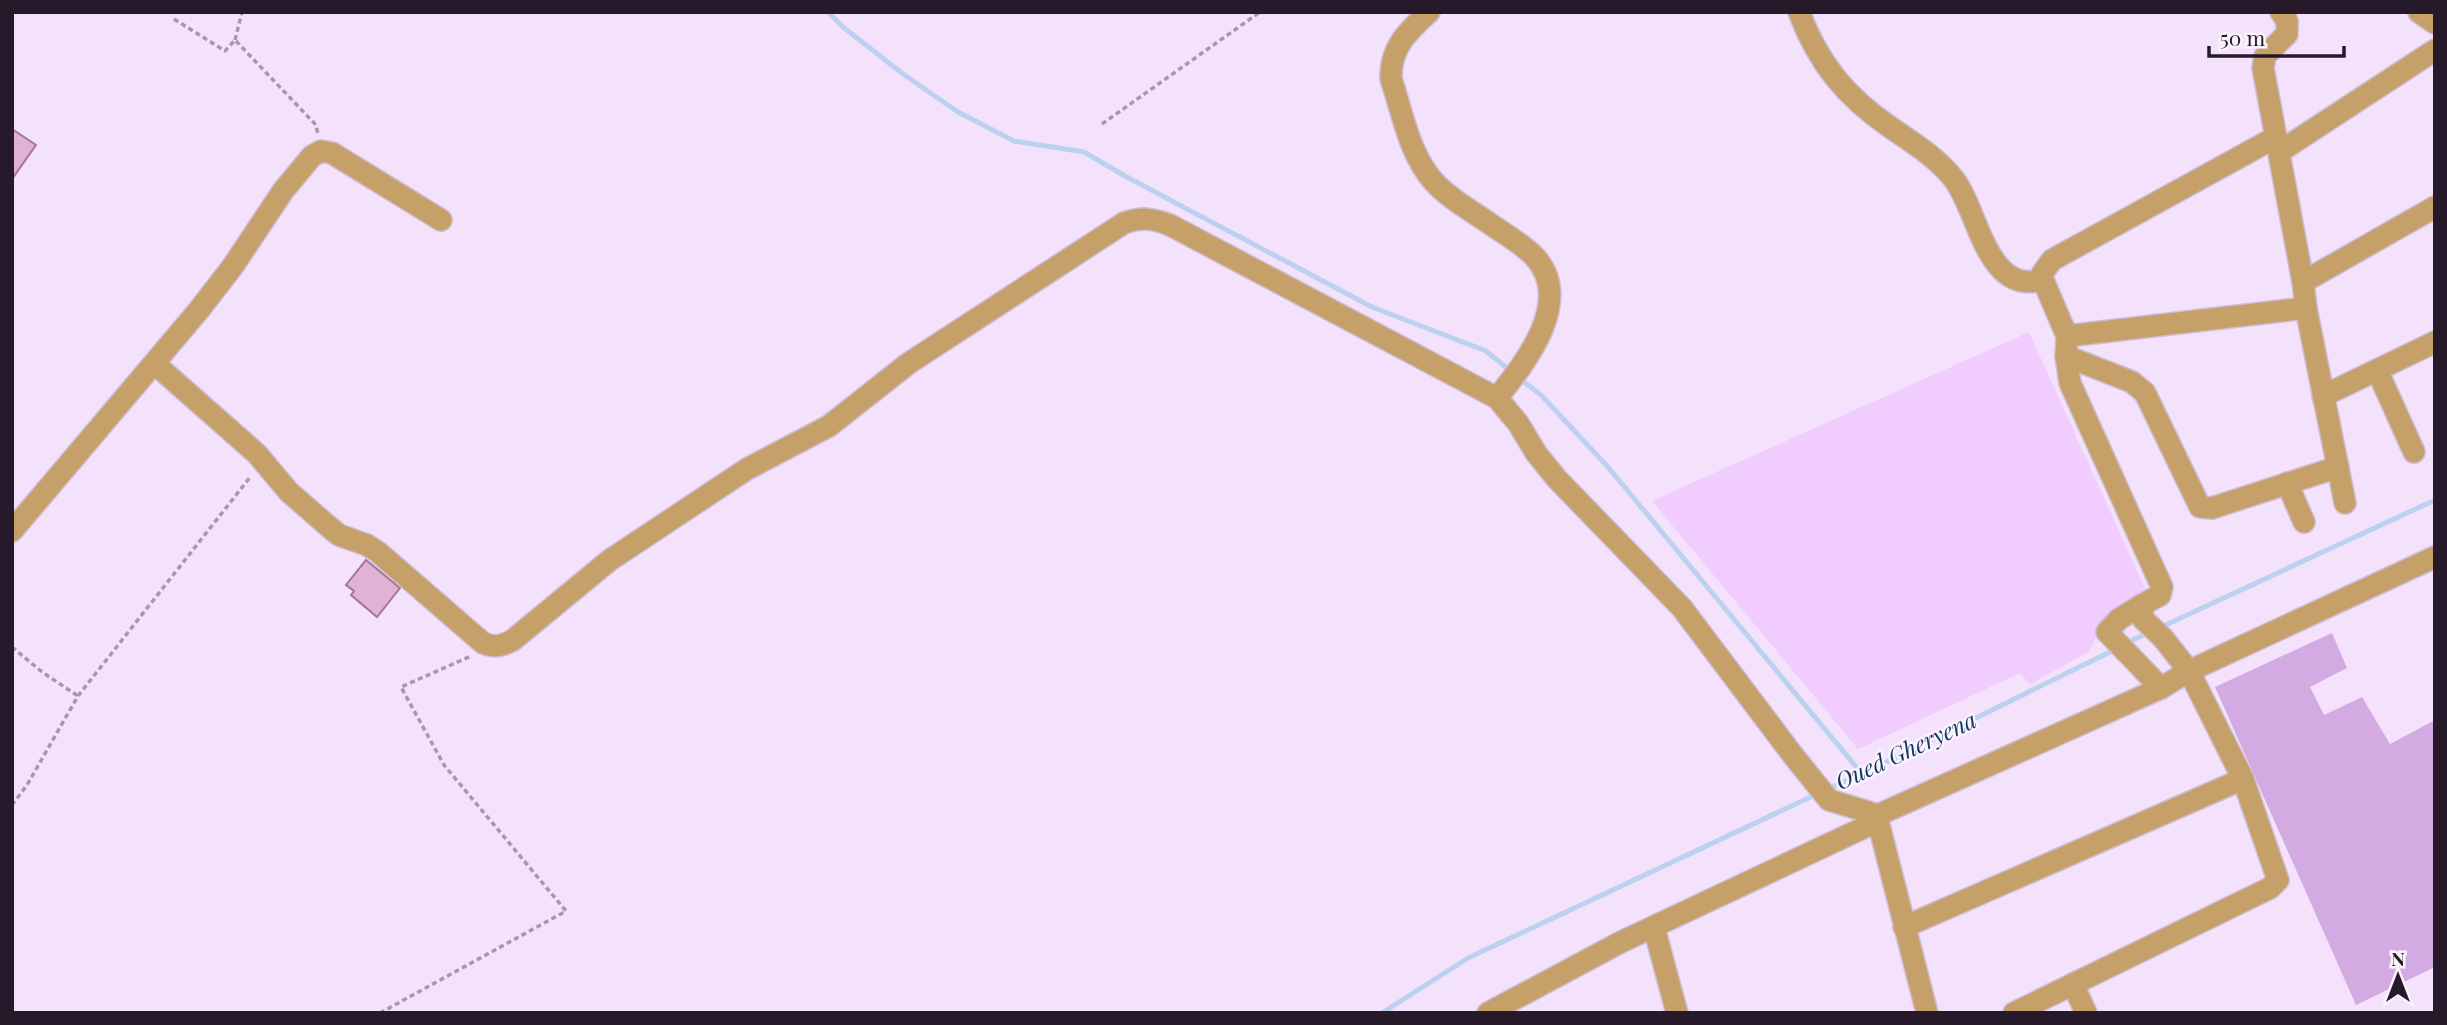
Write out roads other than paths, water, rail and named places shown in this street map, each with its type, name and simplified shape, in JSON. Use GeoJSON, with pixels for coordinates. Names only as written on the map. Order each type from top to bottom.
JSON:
{"type":"FeatureCollection","features":[{"type":"Feature","properties":{"kind":"street"},"geometry":{"type":"LineString","coordinates":[[1429,12],[1400,41],[1392,60],[1391,79],[1413,148],[1426,173],[1448,195],[1525,248],[1540,264],[1546,274],[1550,295],[1548,314],[1517,372],[1497,398]]}},
{"type":"Feature","properties":{"kind":"street"},"geometry":{"type":"LineString","coordinates":[[1799,12],[1831,76],[1875,116],[1927,152],[1955,180],[1989,251],[2006,275],[2026,282],[2043,280]]}},
{"type":"Feature","properties":{"kind":"street"},"geometry":{"type":"LineString","coordinates":[[2281,12],[2287,20],[2287,34],[2265,56],[2263,68],[2306,308],[2345,503]]}},
{"type":"Feature","properties":{"kind":"street"},"geometry":{"type":"LineString","coordinates":[[2419,12],[2435,23]]}},
{"type":"Feature","properties":{"kind":"street"},"geometry":{"type":"LineString","coordinates":[[2161,688],[2107,632],[2119,619],[2142,612],[2160,595],[2162,587],[2070,383],[2066,346],[2042,274],[2052,260],[2277,144],[2435,50]]}},
{"type":"Feature","properties":{"kind":"street"},"geometry":{"type":"LineString","coordinates":[[12,531],[155,364],[233,266],[283,191],[312,156],[321,151],[332,153],[441,220]]}},
{"type":"Feature","properties":{"kind":"street"},"geometry":{"type":"LineString","coordinates":[[2303,282],[2435,208]]}},
{"type":"Feature","properties":{"kind":"street"},"geometry":{"type":"LineString","coordinates":[[155,364],[257,454],[289,492],[339,536],[367,545],[378,552],[476,637],[493,647],[502,646],[513,640],[610,560],[747,469],[829,426],[909,363],[1124,223],[1152,218],[1170,225],[1497,398],[1518,423],[1556,479],[1682,608],[1829,800],[1878,818]]}},
{"type":"Feature","properties":{"kind":"street"},"geometry":{"type":"LineString","coordinates":[[2066,346],[2306,308]]}},
{"type":"Feature","properties":{"kind":"street"},"geometry":{"type":"LineString","coordinates":[[2323,396],[2435,342]]}},
{"type":"Feature","properties":{"kind":"street"},"geometry":{"type":"LineString","coordinates":[[2066,346],[2132,382],[2146,393],[2200,507],[2212,508],[2338,467]]}},
{"type":"Feature","properties":{"kind":"street"},"geometry":{"type":"LineString","coordinates":[[2376,370],[2414,452]]}},
{"type":"Feature","properties":{"kind":"street"},"geometry":{"type":"LineString","coordinates":[[2287,483],[2304,522]]}},
{"type":"Feature","properties":{"kind":"street"},"geometry":{"type":"LineString","coordinates":[[1488,1013],[1621,942],[1878,818],[2161,688],[2189,671],[2435,557]]}},
{"type":"Feature","properties":{"kind":"street"},"geometry":{"type":"LineString","coordinates":[[2014,1013],[2270,888],[2278,880],[2242,779],[2189,671],[2142,612]]}},
{"type":"Feature","properties":{"kind":"street"},"geometry":{"type":"LineString","coordinates":[[1904,927],[2242,779]]}},
{"type":"Feature","properties":{"kind":"street"},"geometry":{"type":"LineString","coordinates":[[1878,818],[1927,1013]]}},
{"type":"Feature","properties":{"kind":"street"},"geometry":{"type":"LineString","coordinates":[[1656,935],[1678,1013]]}},
{"type":"Feature","properties":{"kind":"street"},"geometry":{"type":"LineString","coordinates":[[2073,984],[2086,1013]]}},
{"type":"Feature","properties":{"kind":"waterway"},"geometry":{"type":"LineString","coordinates":[[828,12],[903,74],[958,112],[1014,141],[1084,152],[1372,307],[1486,351],[1512,372]]}},
{"type":"Feature","properties":{"kind":"waterway"},"geometry":{"type":"LineString","coordinates":[[1519,378],[1542,396],[1608,467],[1862,774]]}},
{"type":"Feature","properties":{"kind":"waterway","name":"Oued Gheryena"},"geometry":{"type":"LineString","coordinates":[[2159,628],[2435,500]]}},
{"type":"Feature","properties":{"kind":"waterway","name":"Oued Gheryena"},"geometry":{"type":"LineString","coordinates":[[2124,644],[2150,632]]}},
{"type":"Feature","properties":{"kind":"waterway","name":"Oued Gheryena"},"geometry":{"type":"LineString","coordinates":[[1825,790],[2116,649]]}},
{"type":"Feature","properties":{"kind":"waterway","name":"Oued Gheryena"},"geometry":{"type":"LineString","coordinates":[[1382,1013],[1468,958],[1817,794]]}}]}
